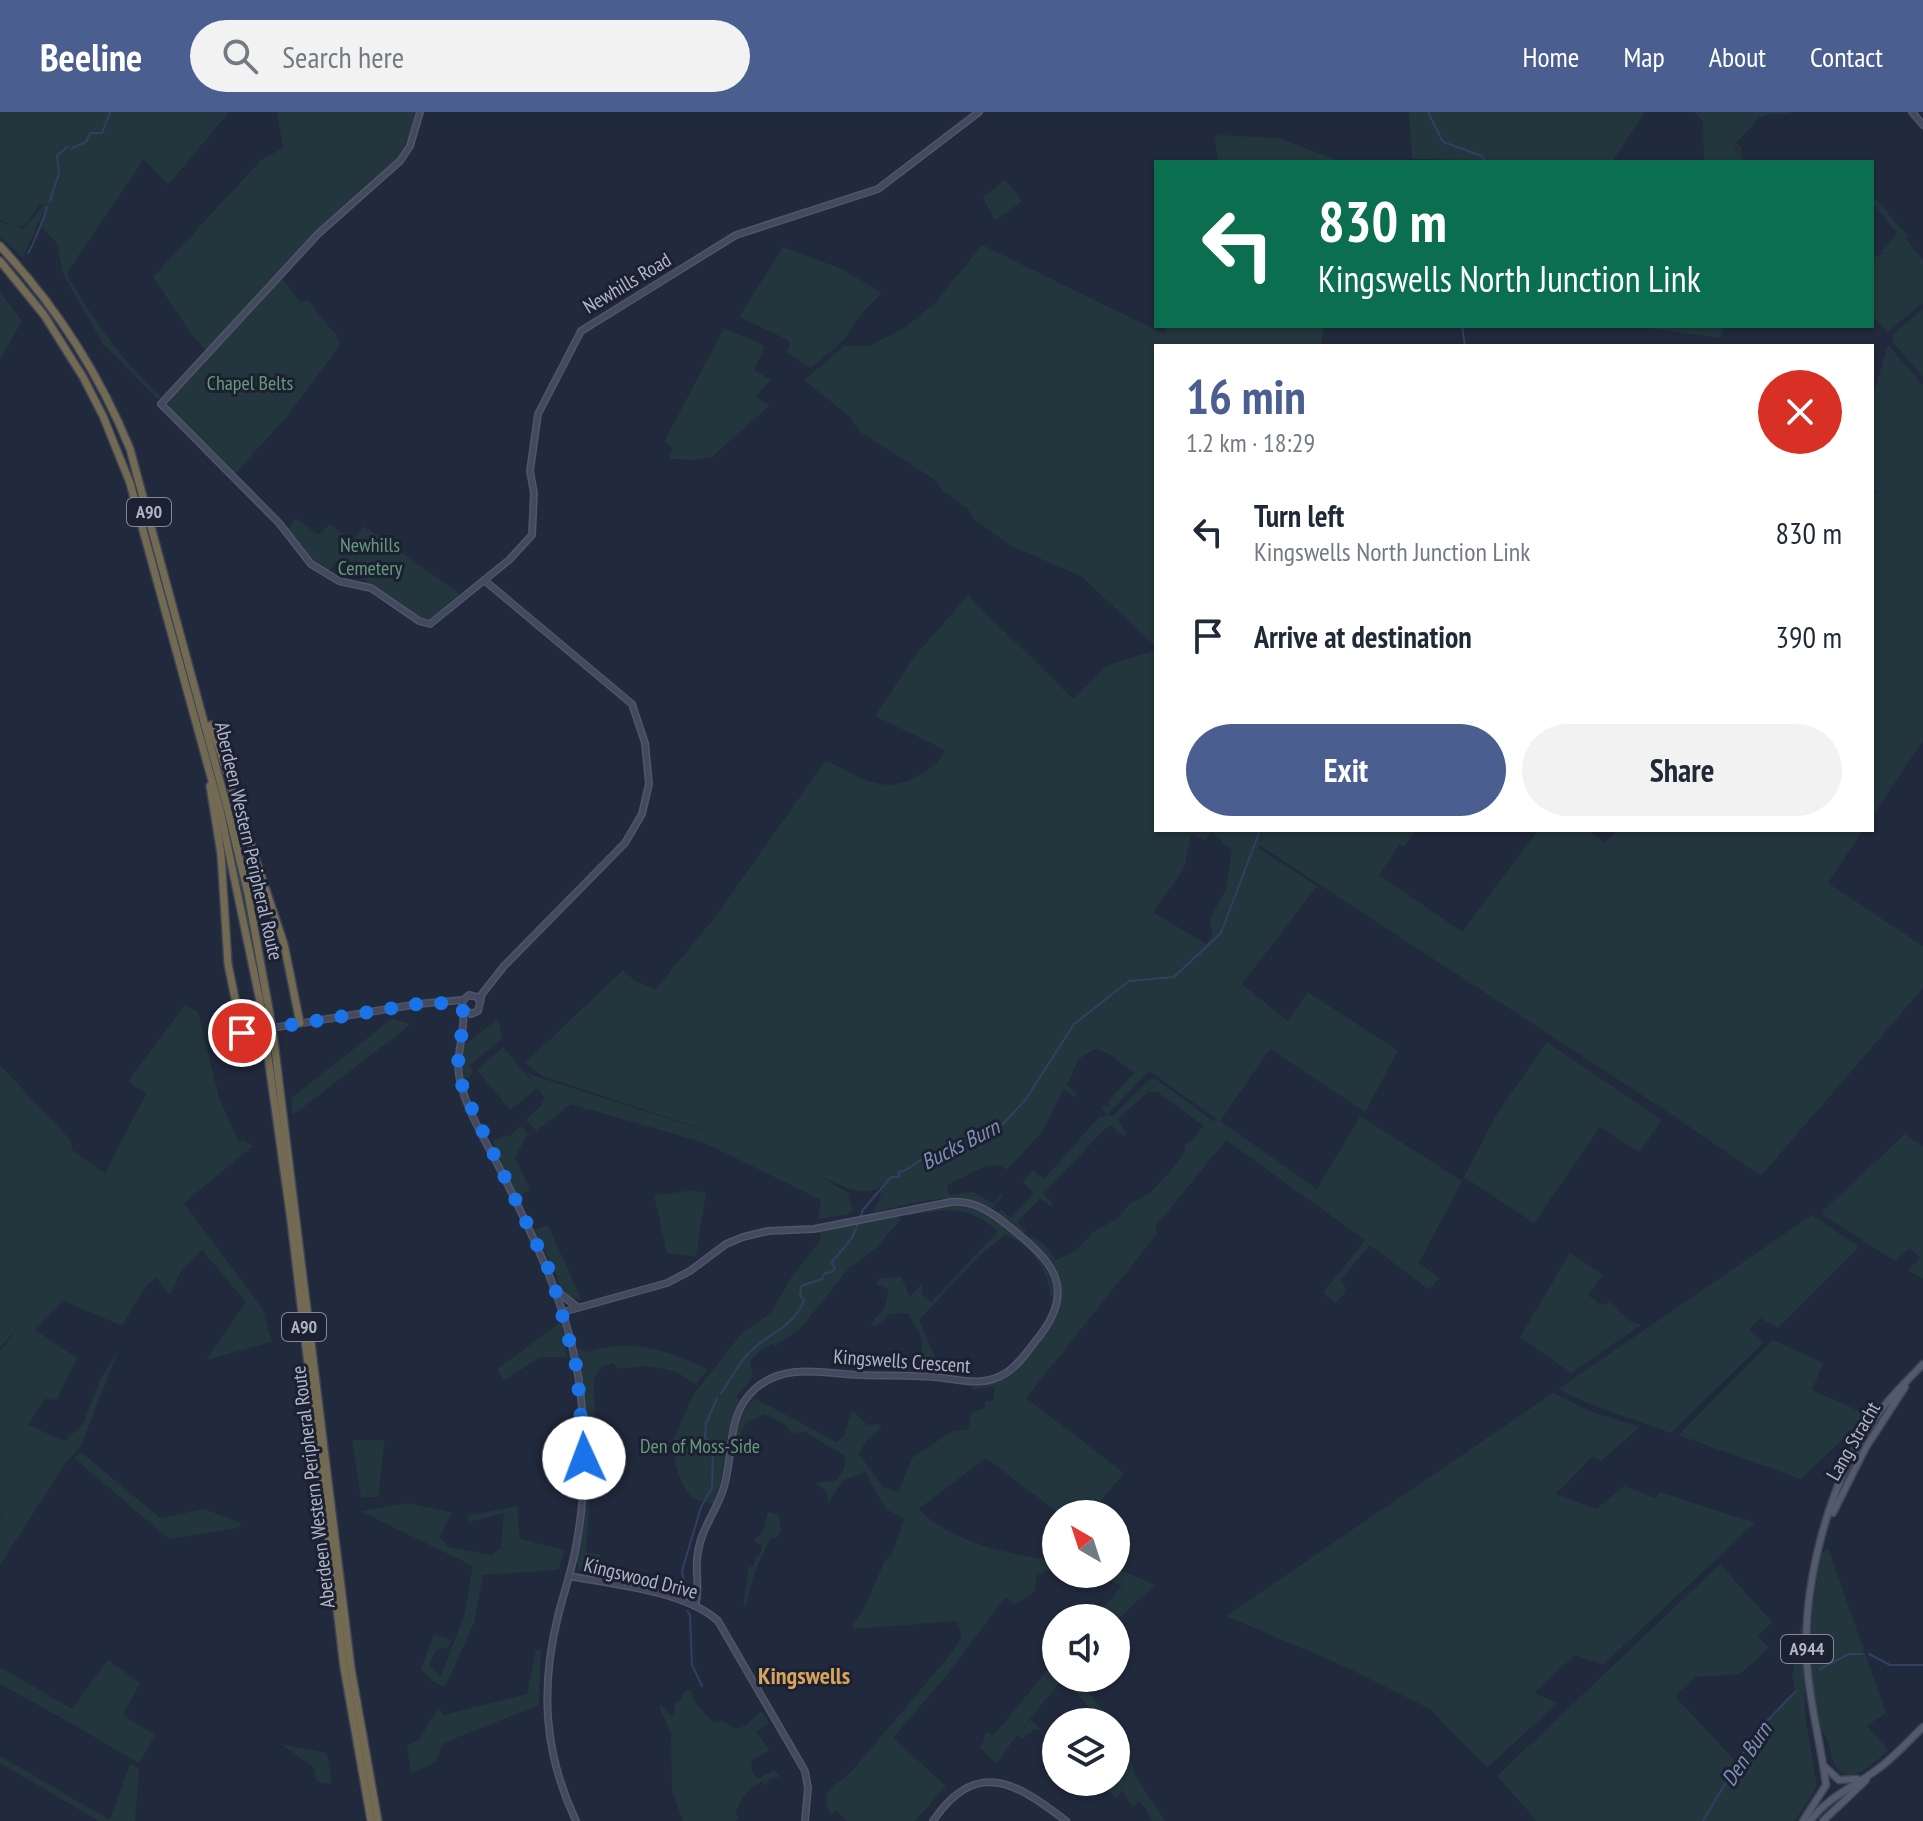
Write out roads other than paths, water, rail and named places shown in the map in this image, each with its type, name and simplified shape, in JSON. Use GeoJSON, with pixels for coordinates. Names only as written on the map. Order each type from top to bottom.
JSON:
{"type":"FeatureCollection","features":[{"type":"Feature","properties":{"kind":"highway","name":"Aberdeen Western Peripheral Route"},"geometry":{"type":"LineString","coordinates":[[0,243],[72,335],[114,410],[130,449],[248,894],[351,1668],[378,1821]]}},
{"type":"Feature","properties":{"kind":"highway","name":"Aberdeen Western Peripheral Route"},"geometry":{"type":"LineString","coordinates":[[0,264],[44,315],[83,377],[119,453],[189,676]]}},
{"type":"Feature","properties":{"kind":"highway","name":"A90"},"geometry":{"type":"LineString","coordinates":[[189,676],[284,944],[300,1023]]}},
{"type":"Feature","properties":{"kind":"highway","name":"A90"},"geometry":{"type":"LineString","coordinates":[[189,676],[221,854],[227,949],[242,1033]]}},
{"type":"Feature","properties":{"kind":"highway","name":"Aberdeen Western Peripheral Route"},"geometry":{"type":"LineString","coordinates":[[270,1042],[344,1668],[371,1821]]}},
{"type":"Feature","properties":{"kind":"main road","name":"Lang Stracht"},"geometry":{"type":"LineString","coordinates":[[1826,1786],[1811,1706],[1807,1647],[1807,1618],[1823,1534],[1866,1447],[1921,1366]]}},
{"type":"Feature","properties":{"kind":"main road"},"geometry":{"type":"LineString","coordinates":[[1823,1821],[1923,1727]]}},
{"type":"Feature","properties":{"kind":"main road"},"geometry":{"type":"LineString","coordinates":[[1823,1765],[1837,1780],[1840,1792]]}},
{"type":"Feature","properties":{"kind":"main road"},"geometry":{"type":"LineString","coordinates":[[1810,1821],[1840,1792],[1877,1770]]}},
{"type":"Feature","properties":{"kind":"main road"},"geometry":{"type":"LineString","coordinates":[[1803,1821],[1826,1786],[1837,1780],[1863,1778]]}},
{"type":"Feature","properties":{"kind":"main road"},"geometry":{"type":"LineString","coordinates":[[1826,1786],[1829,1794],[1840,1792]]}},
{"type":"Feature","properties":{"kind":"street","name":"Newhills Road"},"geometry":{"type":"LineString","coordinates":[[420,112],[410,146],[400,161],[318,234],[161,404],[279,523],[311,564],[329,576],[371,588],[419,621],[430,624],[509,560],[532,535],[534,496],[530,471],[538,414],[581,331],[736,235],[878,189],[979,112]]}},
{"type":"Feature","properties":{"kind":"street"},"geometry":{"type":"LineString","coordinates":[[1912,112],[1923,125]]}},
{"type":"Feature","properties":{"kind":"street"},"geometry":{"type":"LineString","coordinates":[[242,1033],[418,1004],[448,1003],[485,988],[625,843],[642,814],[649,784],[645,743],[637,714],[628,700],[484,580]]}},
{"type":"Feature","properties":{"kind":"street"},"geometry":{"type":"LineString","coordinates":[[463,1025],[478,1011],[485,988]]}},
{"type":"Feature","properties":{"kind":"street"},"geometry":{"type":"LineString","coordinates":[[468,996],[480,1002]]}},
{"type":"Feature","properties":{"kind":"street"},"geometry":{"type":"LineString","coordinates":[[468,996],[463,1008],[458,1059],[466,1100],[533,1235],[555,1288],[580,1383],[584,1436],[581,1517],[548,1663],[546,1705],[555,1769],[576,1821]]}},
{"type":"Feature","properties":{"kind":"street"},"geometry":{"type":"LineString","coordinates":[[448,1003],[473,1014]]}},
{"type":"Feature","properties":{"kind":"street","name":"Kingswells Crescent"},"geometry":{"type":"LineString","coordinates":[[563,1312],[667,1283],[695,1268],[726,1244],[743,1237],[847,1222],[951,1202],[968,1202],[985,1208],[1040,1251],[1051,1266],[1058,1295],[1052,1319],[1016,1365],[990,1380],[976,1383],[930,1376],[855,1375],[807,1370],[791,1372],[759,1386],[746,1399],[734,1422],[724,1485],[698,1552],[700,1588],[695,1606]]}},
{"type":"Feature","properties":{"kind":"street"},"geometry":{"type":"LineString","coordinates":[[555,1288],[566,1301],[577,1307]]}},
{"type":"Feature","properties":{"kind":"street","name":"Kingswood Drive"},"geometry":{"type":"LineString","coordinates":[[569,1576],[695,1606],[713,1616],[727,1632],[760,1698],[800,1762],[808,1788],[805,1821]]}},
{"type":"Feature","properties":{"kind":"street"},"geometry":{"type":"LineString","coordinates":[[933,1821],[945,1804],[961,1790],[994,1781],[1025,1790],[1066,1821]]}},
{"type":"Feature","properties":{"kind":"waterway"},"geometry":{"type":"LineString","coordinates":[[72,148],[86,142],[90,133],[102,133],[110,112]]}},
{"type":"Feature","properties":{"kind":"waterway","name":"Bucks Burn"},"geometry":{"type":"LineString","coordinates":[[1428,112],[1443,142],[1482,156],[1485,160]]}},
{"type":"Feature","properties":{"kind":"waterway"},"geometry":{"type":"LineString","coordinates":[[50,201],[59,173],[57,156],[67,147]]}},
{"type":"Feature","properties":{"kind":"waterway"},"geometry":{"type":"LineString","coordinates":[[28,253],[47,207]]}},
{"type":"Feature","properties":{"kind":"waterway","name":"Bucks Burn"},"geometry":{"type":"LineString","coordinates":[[1462,328],[1465,344]]}},
{"type":"Feature","properties":{"kind":"waterway","name":"Bucks Burn"},"geometry":{"type":"LineString","coordinates":[[860,1218],[863,1210],[891,1177],[899,1177],[899,1172],[927,1156],[964,1140],[973,1142],[1003,1124],[1026,1099],[1074,1024],[1129,981],[1174,977],[1221,933],[1259,832]]}},
{"type":"Feature","properties":{"kind":"waterway","name":"Bucks Burn"},"geometry":{"type":"LineString","coordinates":[[721,1393],[753,1348],[793,1319],[804,1300],[800,1296],[801,1286],[832,1272],[835,1267],[831,1263],[852,1238],[858,1224]]}},
{"type":"Feature","properties":{"kind":"waterway","name":"Bucks Burn"},"geometry":{"type":"LineString","coordinates":[[688,1598],[682,1571],[701,1507],[712,1488],[713,1451],[705,1437],[706,1424],[717,1398]]}},
{"type":"Feature","properties":{"kind":"waterway","name":"Bucks Burn"},"geometry":{"type":"LineString","coordinates":[[687,1611],[690,1615],[692,1665],[702,1686]]}},
{"type":"Feature","properties":{"kind":"waterway","name":"Den Burn"},"geometry":{"type":"LineString","coordinates":[[1820,1669],[1849,1654],[1862,1654]]}},
{"type":"Feature","properties":{"kind":"waterway","name":"Den Burn"},"geometry":{"type":"LineString","coordinates":[[1869,1654],[1890,1665],[1923,1665]]}},
{"type":"Feature","properties":{"kind":"waterway","name":"Den Burn"},"geometry":{"type":"LineString","coordinates":[[1703,1821],[1756,1732],[1796,1691]]}},
{"type":"Feature","properties":{"kind":"district","name":"Kingswells"},"geometry":{"type":"Point","coordinates":[804,1676]}},
{"type":"Feature","properties":{"kind":"park label","name":"Chapel Belts"},"geometry":{"type":"Point","coordinates":[250,383]}},
{"type":"Feature","properties":{"kind":"park label","name":"Newhills Cemetery"},"geometry":{"type":"Point","coordinates":[370,556]}},
{"type":"Feature","properties":{"kind":"park label","name":"Den of Moss-Side"},"geometry":{"type":"Point","coordinates":[700,1446]}}]}
